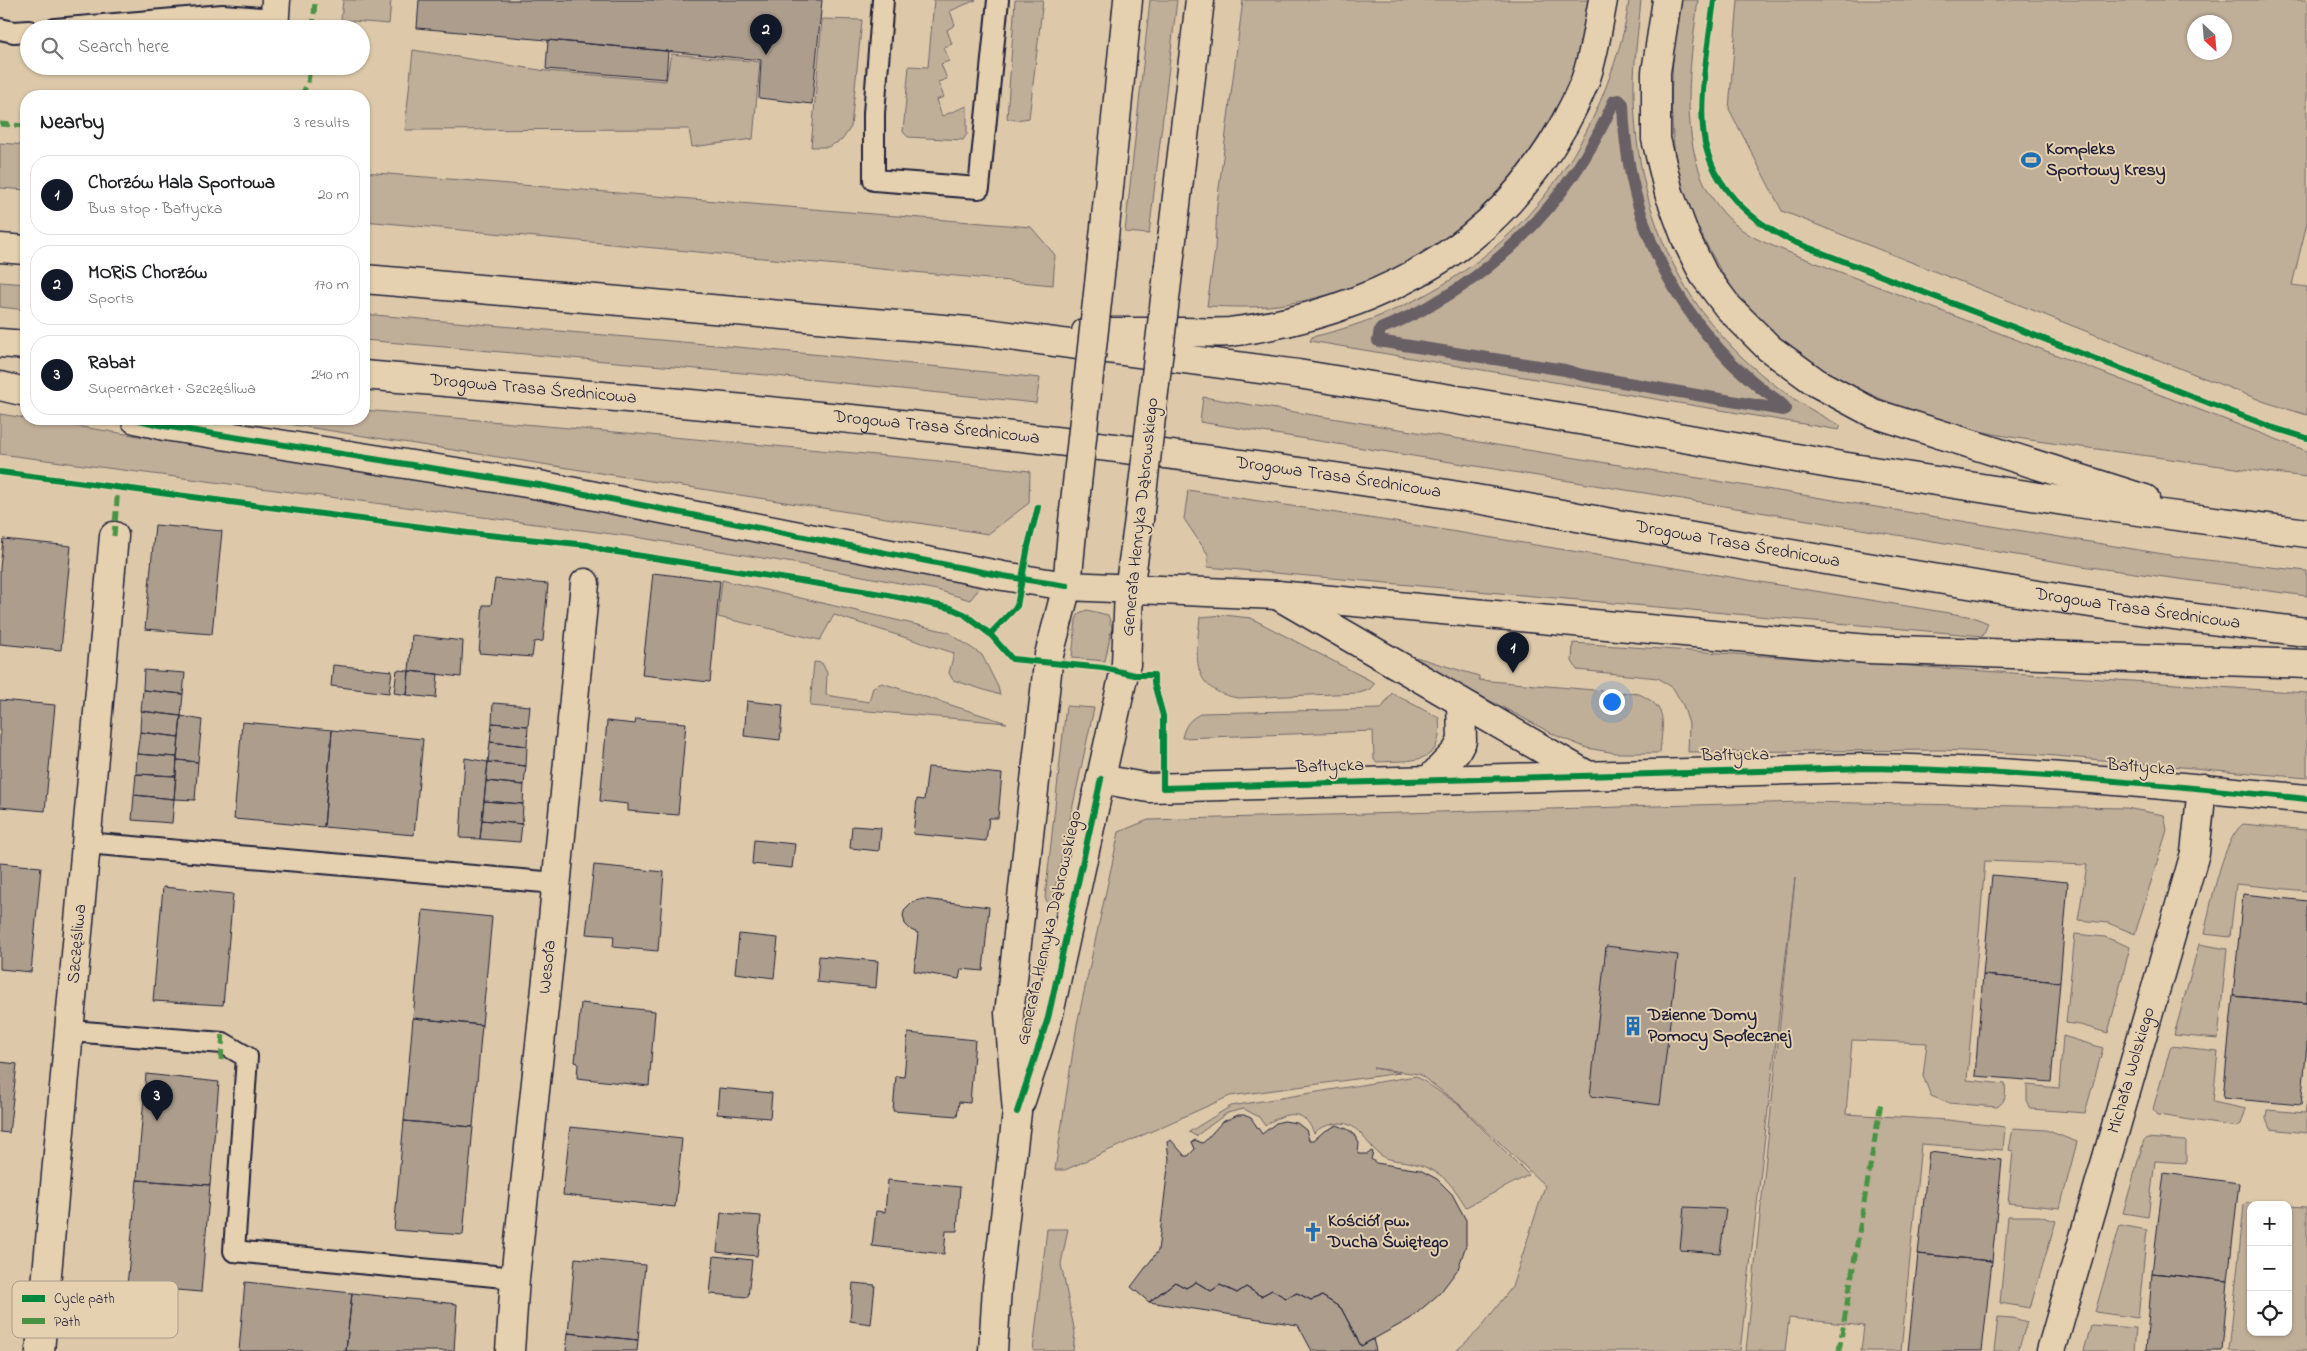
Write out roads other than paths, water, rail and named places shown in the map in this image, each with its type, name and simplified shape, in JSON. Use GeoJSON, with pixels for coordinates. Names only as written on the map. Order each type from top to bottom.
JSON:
{"type":"FeatureCollection","features":[{"type":"Feature","properties":{"kind":"main road","name":"Generała Henryka Dąbrowskiego"},"geometry":{"type":"LineString","coordinates":[[993,1351],[998,1286],[1017,1112],[1009,1013],[1049,655],[1067,586],[1128,0]]}},
{"type":"Feature","properties":{"kind":"main road","name":"Generała Henryka Dąbrowskiego"},"geometry":{"type":"LineString","coordinates":[[1017,1112],[1048,1018],[1126,664],[1129,590],[1200,0]]}},
{"type":"Feature","properties":{"kind":"main road"},"geometry":{"type":"LineString","coordinates":[[979,332],[1229,332],[1302,318],[1364,299],[1420,270],[1470,238],[1536,168],[1565,122],[1585,79],[1603,0]]}},
{"type":"Feature","properties":{"kind":"main road"},"geometry":{"type":"LineString","coordinates":[[1666,0],[1656,72],[1656,139],[1669,193],[1687,241],[1704,275],[1728,307],[1769,348],[1817,383],[1873,414],[2220,523]]}},
{"type":"Feature","properties":{"kind":"main road"},"geometry":{"type":"LineString","coordinates":[[0,248],[20,250]]}},
{"type":"Feature","properties":{"kind":"main road"},"geometry":{"type":"LineString","coordinates":[[370,280],[979,332],[1326,379],[1616,426],[1847,467],[2220,523],[2307,533]]}},
{"type":"Feature","properties":{"kind":"main road"},"geometry":{"type":"LineString","coordinates":[[0,343],[20,345]]}},
{"type":"Feature","properties":{"kind":"main road","name":"Drogowa Trasa Średnicowa"},"geometry":{"type":"LineString","coordinates":[[370,376],[658,400],[962,429],[1186,456],[1405,488],[2060,599],[2307,632]]}},
{"type":"Feature","properties":{"kind":"main road"},"geometry":{"type":"LineString","coordinates":[[0,386],[20,391]]}},
{"type":"Feature","properties":{"kind":"main road"},"geometry":{"type":"LineString","coordinates":[[160,425],[539,485],[1003,576],[1067,586],[1277,595],[1868,649],[2307,664]]}},
{"type":"Feature","properties":{"kind":"main road","name":"Szczęśliwa"},"geometry":{"type":"LineString","coordinates":[[47,1281],[71,1031],[114,536]]}},
{"type":"Feature","properties":{"kind":"main road","name":"Wesoła"},"geometry":{"type":"LineString","coordinates":[[510,1351],[515,1278],[585,583]]}},
{"type":"Feature","properties":{"kind":"main road"},"geometry":{"type":"LineString","coordinates":[[1277,595],[1587,775]]}},
{"type":"Feature","properties":{"kind":"main road"},"geometry":{"type":"LineString","coordinates":[[1430,779],[1456,752],[1462,741],[1461,702]]}},
{"type":"Feature","properties":{"kind":"main road","name":"Bałtycka"},"geometry":{"type":"LineString","coordinates":[[1101,779],[1149,788],[1853,768],[1959,770],[2202,788],[2307,798]]}},
{"type":"Feature","properties":{"kind":"main road","name":"Michała Wolskiego"},"geometry":{"type":"LineString","coordinates":[[2051,1351],[2195,853],[2202,788]]}},
{"type":"Feature","properties":{"kind":"main road","name":"Szczęśliwa"},"geometry":{"type":"LineString","coordinates":[[40,1351],[41,1338]]}},
{"type":"Feature","properties":{"kind":"lane"},"geometry":{"type":"LineString","coordinates":[[884,0],[874,113],[874,180],[979,188],[998,0]]}},
{"type":"Feature","properties":{"kind":"lane"},"geometry":{"type":"LineString","coordinates":[[163,20],[223,15],[275,16]]}},
{"type":"Feature","properties":{"kind":"lane"},"geometry":{"type":"LineString","coordinates":[[0,29],[20,32]]}},
{"type":"Feature","properties":{"kind":"lane"},"geometry":{"type":"LineString","coordinates":[[86,843],[556,883]]}},
{"type":"Feature","properties":{"kind":"lane"},"geometry":{"type":"LineString","coordinates":[[71,1031],[222,1043],[247,1057],[234,1251],[515,1278]]}},
{"type":"Feature","properties":{"kind":"waterway"},"geometry":{"type":"LineString","coordinates":[[1619,100],[1623,104],[1631,177],[1640,211],[1652,244],[1667,275],[1685,305],[1706,334],[1731,362],[1786,409],[1582,375],[1565,370],[1378,341],[1380,329],[1419,312],[1455,291],[1489,266],[1520,239],[1548,208],[1573,175],[1595,139],[1614,101],[1619,100]]}},
{"type":"Feature","properties":{"kind":"place","name":"MORiS Chorzów"},"geometry":{"type":"Point","coordinates":[766,55]}},
{"type":"Feature","properties":{"kind":"place","name":"Kompleks Sportowy Kresy"},"geometry":{"type":"Point","coordinates":[2031,160]}},
{"type":"Feature","properties":{"kind":"place","name":"Chorzów Hala Sportowa"},"geometry":{"type":"Point","coordinates":[1513,673]}},
{"type":"Feature","properties":{"kind":"place","name":"Dzienne Domy Pomocy Społecznej"},"geometry":{"type":"Point","coordinates":[1633,1026]}},
{"type":"Feature","properties":{"kind":"place","name":"Rabat"},"geometry":{"type":"Point","coordinates":[157,1121]}},
{"type":"Feature","properties":{"kind":"place","name":"Kościół pw. Ducha Świętego"},"geometry":{"type":"Point","coordinates":[1313,1232]}}]}
